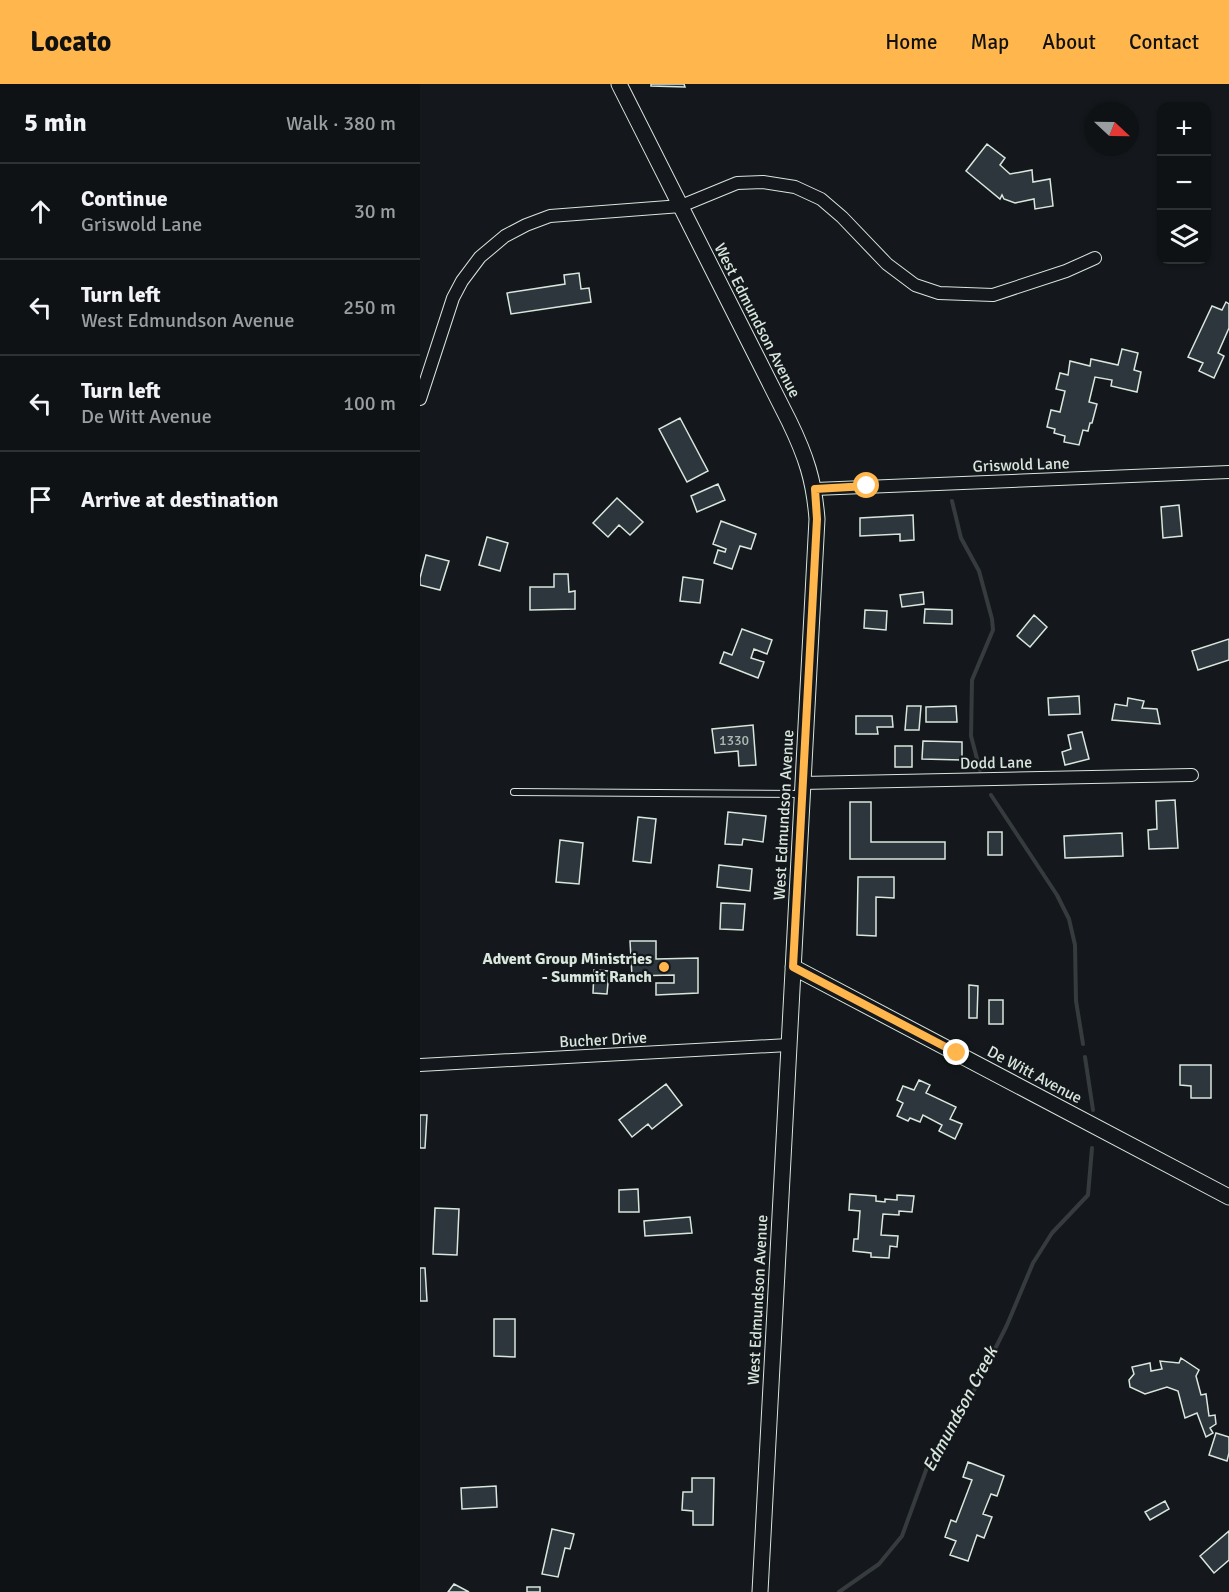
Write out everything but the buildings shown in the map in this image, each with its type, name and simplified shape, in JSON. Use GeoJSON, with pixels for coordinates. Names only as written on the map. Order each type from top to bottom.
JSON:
{"type":"FeatureCollection","features":[{"type":"Feature","properties":{"kind":"street","name":"West Edmundson Avenue"},"geometry":{"type":"LineString","coordinates":[[619,84],[797,437],[805,454],[815,489],[817,519],[760,1592]]}},
{"type":"Feature","properties":{"kind":"street"},"geometry":{"type":"LineString","coordinates":[[420,399],[453,298],[462,281],[480,257],[506,236],[550,216],[681,206],[737,183],[763,182],[795,187],[821,199],[842,217],[887,264],[915,285],[939,293],[993,295],[1066,271],[1095,258]]}},
{"type":"Feature","properties":{"kind":"street","name":"Griswold Lane"},"geometry":{"type":"LineString","coordinates":[[815,489],[1229,472]]}},
{"type":"Feature","properties":{"kind":"street","name":"Dodd Lane"},"geometry":{"type":"LineString","coordinates":[[802,788],[1192,775]]}},
{"type":"Feature","properties":{"kind":"street","name":"De Witt Avenue"},"geometry":{"type":"LineString","coordinates":[[793,967],[1229,1197]]}},
{"type":"Feature","properties":{"kind":"street","name":"Bucher Drive"},"geometry":{"type":"LineString","coordinates":[[420,1065],[788,1046]]}},
{"type":"Feature","properties":{"kind":"lane"},"geometry":{"type":"LineString","coordinates":[[514,792],[754,792],[802,788]]}},
{"type":"Feature","properties":{"kind":"waterway","name":"Edmundson Creek"},"geometry":{"type":"LineString","coordinates":[[952,501],[961,538],[979,571],[992,619],[993,630],[972,680],[971,736],[980,770]]}},
{"type":"Feature","properties":{"kind":"waterway","name":"Edmundson Creek"},"geometry":{"type":"LineString","coordinates":[[991,795],[1057,895],[1069,919],[1075,945],[1076,1001],[1083,1044]]}},
{"type":"Feature","properties":{"kind":"waterway","name":"Edmundson Creek"},"geometry":{"type":"LineString","coordinates":[[1085,1057],[1093,1110]]}},
{"type":"Feature","properties":{"kind":"waterway","name":"Edmundson Creek"},"geometry":{"type":"LineString","coordinates":[[839,1592],[879,1564],[902,1536],[929,1462],[976,1387],[1007,1325],[1033,1263],[1052,1233],[1088,1195],[1092,1148]]}},
{"type":"Feature","properties":{"kind":"place","name":"Advent Group Ministries - Summit Ranch"},"geometry":{"type":"Point","coordinates":[664,967]}},
{"type":"Feature","properties":{"kind":"route"},"geometry":{"type":"LineString","coordinates":[[867,486],[815,489],[817,519],[793,967],[957,1053]]}}]}
